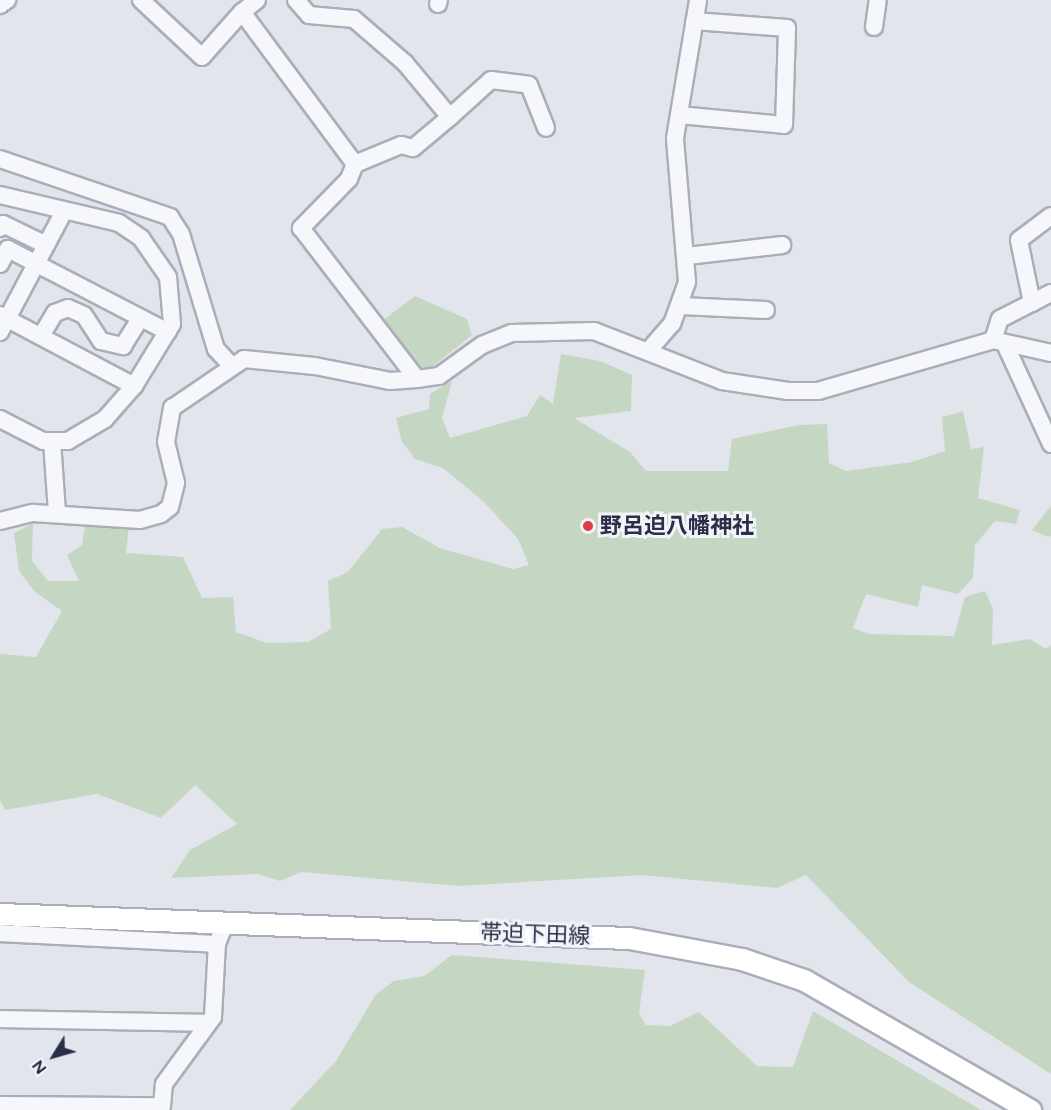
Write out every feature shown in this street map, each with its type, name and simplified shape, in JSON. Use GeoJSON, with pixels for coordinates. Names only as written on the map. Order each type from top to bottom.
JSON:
{"type":"FeatureCollection","features":[{"type":"Feature","properties":{"kind":"main road","name":"帯迫下田線"},"geometry":{"type":"LineString","coordinates":[[0,914],[221,935],[629,938],[742,959],[833,995],[1030,1110]]}},
{"type":"Feature","properties":{"kind":"street"},"geometry":{"type":"LineString","coordinates":[[0,5],[7,0]]}},
{"type":"Feature","properties":{"kind":"street"},"geometry":{"type":"LineString","coordinates":[[141,0],[202,57],[242,12],[257,0]]}},
{"type":"Feature","properties":{"kind":"street"},"geometry":{"type":"LineString","coordinates":[[296,0],[309,15],[354,19],[405,63],[450,117]]}},
{"type":"Feature","properties":{"kind":"street"},"geometry":{"type":"LineString","coordinates":[[649,350],[681,306],[687,256],[678,204],[679,115],[698,0]]}},
{"type":"Feature","properties":{"kind":"street"},"geometry":{"type":"LineString","coordinates":[[874,27],[878,0]]}},
{"type":"Feature","properties":{"kind":"street"},"geometry":{"type":"LineString","coordinates":[[242,12],[355,164]]}},
{"type":"Feature","properties":{"kind":"street"},"geometry":{"type":"LineString","coordinates":[[679,115],[784,125],[787,28],[694,21]]}},
{"type":"Feature","properties":{"kind":"street"},"geometry":{"type":"LineString","coordinates":[[417,379],[301,228],[349,179],[355,164],[401,145],[413,148],[490,80],[528,85],[546,128]]}},
{"type":"Feature","properties":{"kind":"street"},"geometry":{"type":"LineString","coordinates":[[0,159],[170,217],[216,349],[231,365]]}},
{"type":"Feature","properties":{"kind":"street"},"geometry":{"type":"LineString","coordinates":[[0,195],[119,223],[156,253],[168,277],[168,332],[134,386],[105,419],[68,441],[52,441],[0,419]]}},
{"type":"Feature","properties":{"kind":"street"},"geometry":{"type":"LineString","coordinates":[[64,211],[2,322],[40,336],[134,386]]}},
{"type":"Feature","properties":{"kind":"street"},"geometry":{"type":"LineString","coordinates":[[1032,303],[1019,240],[1051,216]]}},
{"type":"Feature","properties":{"kind":"street"},"geometry":{"type":"LineString","coordinates":[[0,228],[3,224],[46,245]]}},
{"type":"Feature","properties":{"kind":"street"},"geometry":{"type":"LineString","coordinates":[[687,256],[782,245]]}},
{"type":"Feature","properties":{"kind":"street"},"geometry":{"type":"LineString","coordinates":[[0,264],[8,249],[168,332]]}},
{"type":"Feature","properties":{"kind":"street"},"geometry":{"type":"LineString","coordinates":[[1051,293],[1000,319],[999,342],[1051,444]]}},
{"type":"Feature","properties":{"kind":"street"},"geometry":{"type":"LineString","coordinates":[[681,306],[766,310]]}},
{"type":"Feature","properties":{"kind":"street"},"geometry":{"type":"LineString","coordinates":[[40,336],[55,314],[68,308],[84,315],[101,341],[123,346],[141,319]]}},
{"type":"Feature","properties":{"kind":"street"},"geometry":{"type":"LineString","coordinates":[[0,521],[57,513],[140,520],[170,507],[176,483],[166,442],[172,408],[231,365],[273,360],[390,381],[417,379],[439,376],[482,345],[512,333],[594,331],[649,350],[722,381],[766,390],[818,391],[999,342],[1051,353]]}},
{"type":"Feature","properties":{"kind":"street"},"geometry":{"type":"LineString","coordinates":[[52,441],[57,513]]}},
{"type":"Feature","properties":{"kind":"street"},"geometry":{"type":"LineString","coordinates":[[0,933],[221,935],[213,1017],[206,1023],[164,1084],[162,1106],[0,1105]]}},
{"type":"Feature","properties":{"kind":"street"},"geometry":{"type":"LineString","coordinates":[[0,1019],[206,1023]]}},
{"type":"Feature","properties":{"kind":"green space"},"geometry":{"type":"Polygon","coordinates":[[[415,296],[467,319],[472,335],[429,369],[420,369],[382,321],[415,296]]]}},
{"type":"Feature","properties":{"kind":"green space"},"geometry":{"type":"Polygon","coordinates":[[[561,354],[600,361],[632,375],[631,411],[574,418],[630,452],[646,471],[728,471],[732,439],[799,425],[827,424],[829,463],[846,471],[912,462],[945,451],[942,417],[963,411],[971,449],[984,447],[978,498],[1020,510],[1016,524],[995,521],[975,545],[973,578],[958,594],[922,585],[918,607],[866,594],[853,628],[869,634],[954,636],[965,597],[985,591],[993,609],[992,645],[1030,639],[1046,649],[1051,645],[1051,1074],[909,982],[806,875],[777,888],[642,875],[459,886],[301,872],[280,881],[257,874],[171,878],[190,850],[237,824],[195,785],[161,818],[97,794],[5,810],[0,800],[0,654],[36,657],[62,611],[35,592],[19,571],[14,533],[33,523],[32,561],[48,581],[79,581],[67,555],[82,545],[85,527],[129,526],[126,553],[183,557],[202,598],[233,597],[236,632],[267,643],[308,642],[331,629],[328,581],[348,572],[382,529],[402,527],[440,548],[513,569],[529,565],[518,539],[483,501],[443,468],[415,459],[402,442],[396,418],[429,409],[430,394],[452,381],[442,418],[450,438],[527,416],[540,395],[553,404],[561,354]]]}},
{"type":"Feature","properties":{"kind":"green space"},"geometry":{"type":"Polygon","coordinates":[[[1051,506],[1051,536],[1048,537],[1032,530],[1051,506]]]}},
{"type":"Feature","properties":{"kind":"green space"},"geometry":{"type":"Polygon","coordinates":[[[452,955],[645,970],[639,1013],[646,1025],[670,1026],[699,1012],[757,1066],[793,1067],[813,1011],[981,1110],[290,1110],[336,1061],[376,994],[394,981],[424,976],[452,955]]]}},
{"type":"Feature","properties":{"kind":"place","name":"野呂迫八幡神社"},"geometry":{"type":"Point","coordinates":[588,526]}}]}
